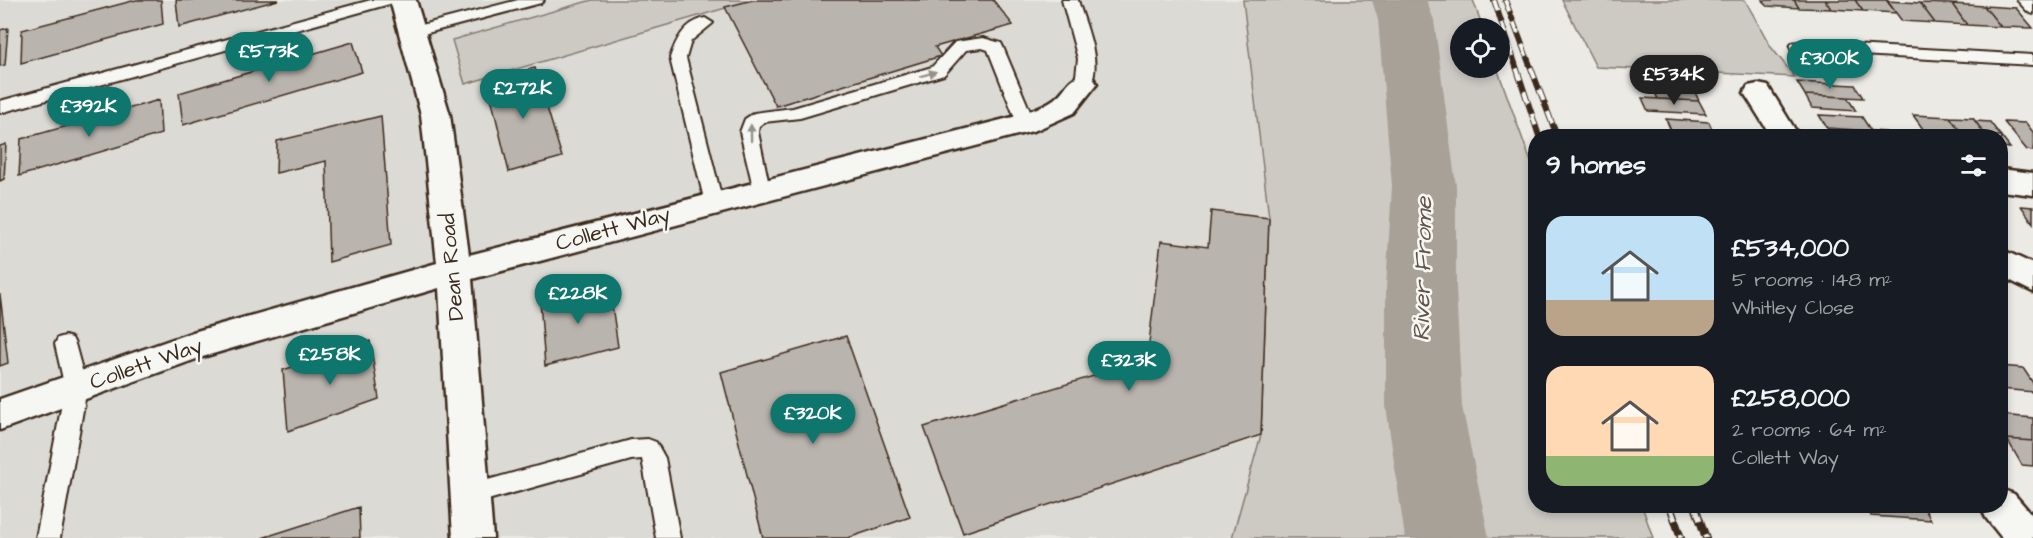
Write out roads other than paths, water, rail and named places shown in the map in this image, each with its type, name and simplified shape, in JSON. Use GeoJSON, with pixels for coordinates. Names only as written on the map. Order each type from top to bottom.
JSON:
{"type":"FeatureCollection","features":[{"type":"Feature","properties":{"kind":"street","name":"Dean Road"},"geometry":{"type":"LineString","coordinates":[[403,0],[423,65],[439,130],[454,271],[473,538]]}},
{"type":"Feature","properties":{"kind":"street","name":"Collett Way"},"geometry":{"type":"LineString","coordinates":[[0,415],[193,346],[454,271],[1026,123],[1064,106],[1083,84]]}},
{"type":"Feature","properties":{"kind":"street"},"geometry":{"type":"LineString","coordinates":[[1758,93],[1781,129]]}},
{"type":"Feature","properties":{"kind":"street"},"geometry":{"type":"LineString","coordinates":[[2008,181],[2033,184]]}},
{"type":"Feature","properties":{"kind":"street"},"geometry":{"type":"LineString","coordinates":[[2008,265],[2033,279]]}},
{"type":"Feature","properties":{"kind":"street"},"geometry":{"type":"LineString","coordinates":[[2006,513],[2027,538]]}},
{"type":"Feature","properties":{"kind":"lane"},"geometry":{"type":"LineString","coordinates":[[0,107],[388,0]]}},
{"type":"Feature","properties":{"kind":"lane"},"geometry":{"type":"LineString","coordinates":[[412,32],[536,0]]}},
{"type":"Feature","properties":{"kind":"lane"},"geometry":{"type":"LineString","coordinates":[[1070,0],[1086,59],[1083,84]]}},
{"type":"Feature","properties":{"kind":"lane"},"geometry":{"type":"LineString","coordinates":[[2025,0],[2033,9]]}},
{"type":"Feature","properties":{"kind":"lane"},"geometry":{"type":"LineString","coordinates":[[705,23],[684,39],[678,58],[714,203]]}},
{"type":"Feature","properties":{"kind":"lane"},"geometry":{"type":"LineString","coordinates":[[761,190],[749,132],[751,123],[760,117],[794,114],[938,71],[961,46],[983,43],[995,47],[1026,123]]}},
{"type":"Feature","properties":{"kind":"lane"},"geometry":{"type":"LineString","coordinates":[[1798,47],[2033,60]]}},
{"type":"Feature","properties":{"kind":"lane"},"geometry":{"type":"LineString","coordinates":[[48,538],[76,388],[66,344]]}},
{"type":"Feature","properties":{"kind":"lane"},"geometry":{"type":"LineString","coordinates":[[470,495],[631,450],[648,449],[654,459],[668,538]]}},
{"type":"Feature","properties":{"kind":"waterway","name":"River Frome"},"geometry":{"type":"LineString","coordinates":[[1399,0],[1406,20],[1424,186],[1421,287],[1424,406],[1447,538]]}},
{"type":"Feature","properties":{"kind":"railway"},"geometry":{"type":"LineString","coordinates":[[1494,0],[1537,129]]}},
{"type":"Feature","properties":{"kind":"railway"},"geometry":{"type":"LineString","coordinates":[[1505,0],[1554,129]]}},
{"type":"Feature","properties":{"kind":"railway"},"geometry":{"type":"LineString","coordinates":[[1672,513],[1681,538]]}},
{"type":"Feature","properties":{"kind":"railway"},"geometry":{"type":"LineString","coordinates":[[1697,513],[1706,538]]}}]}
